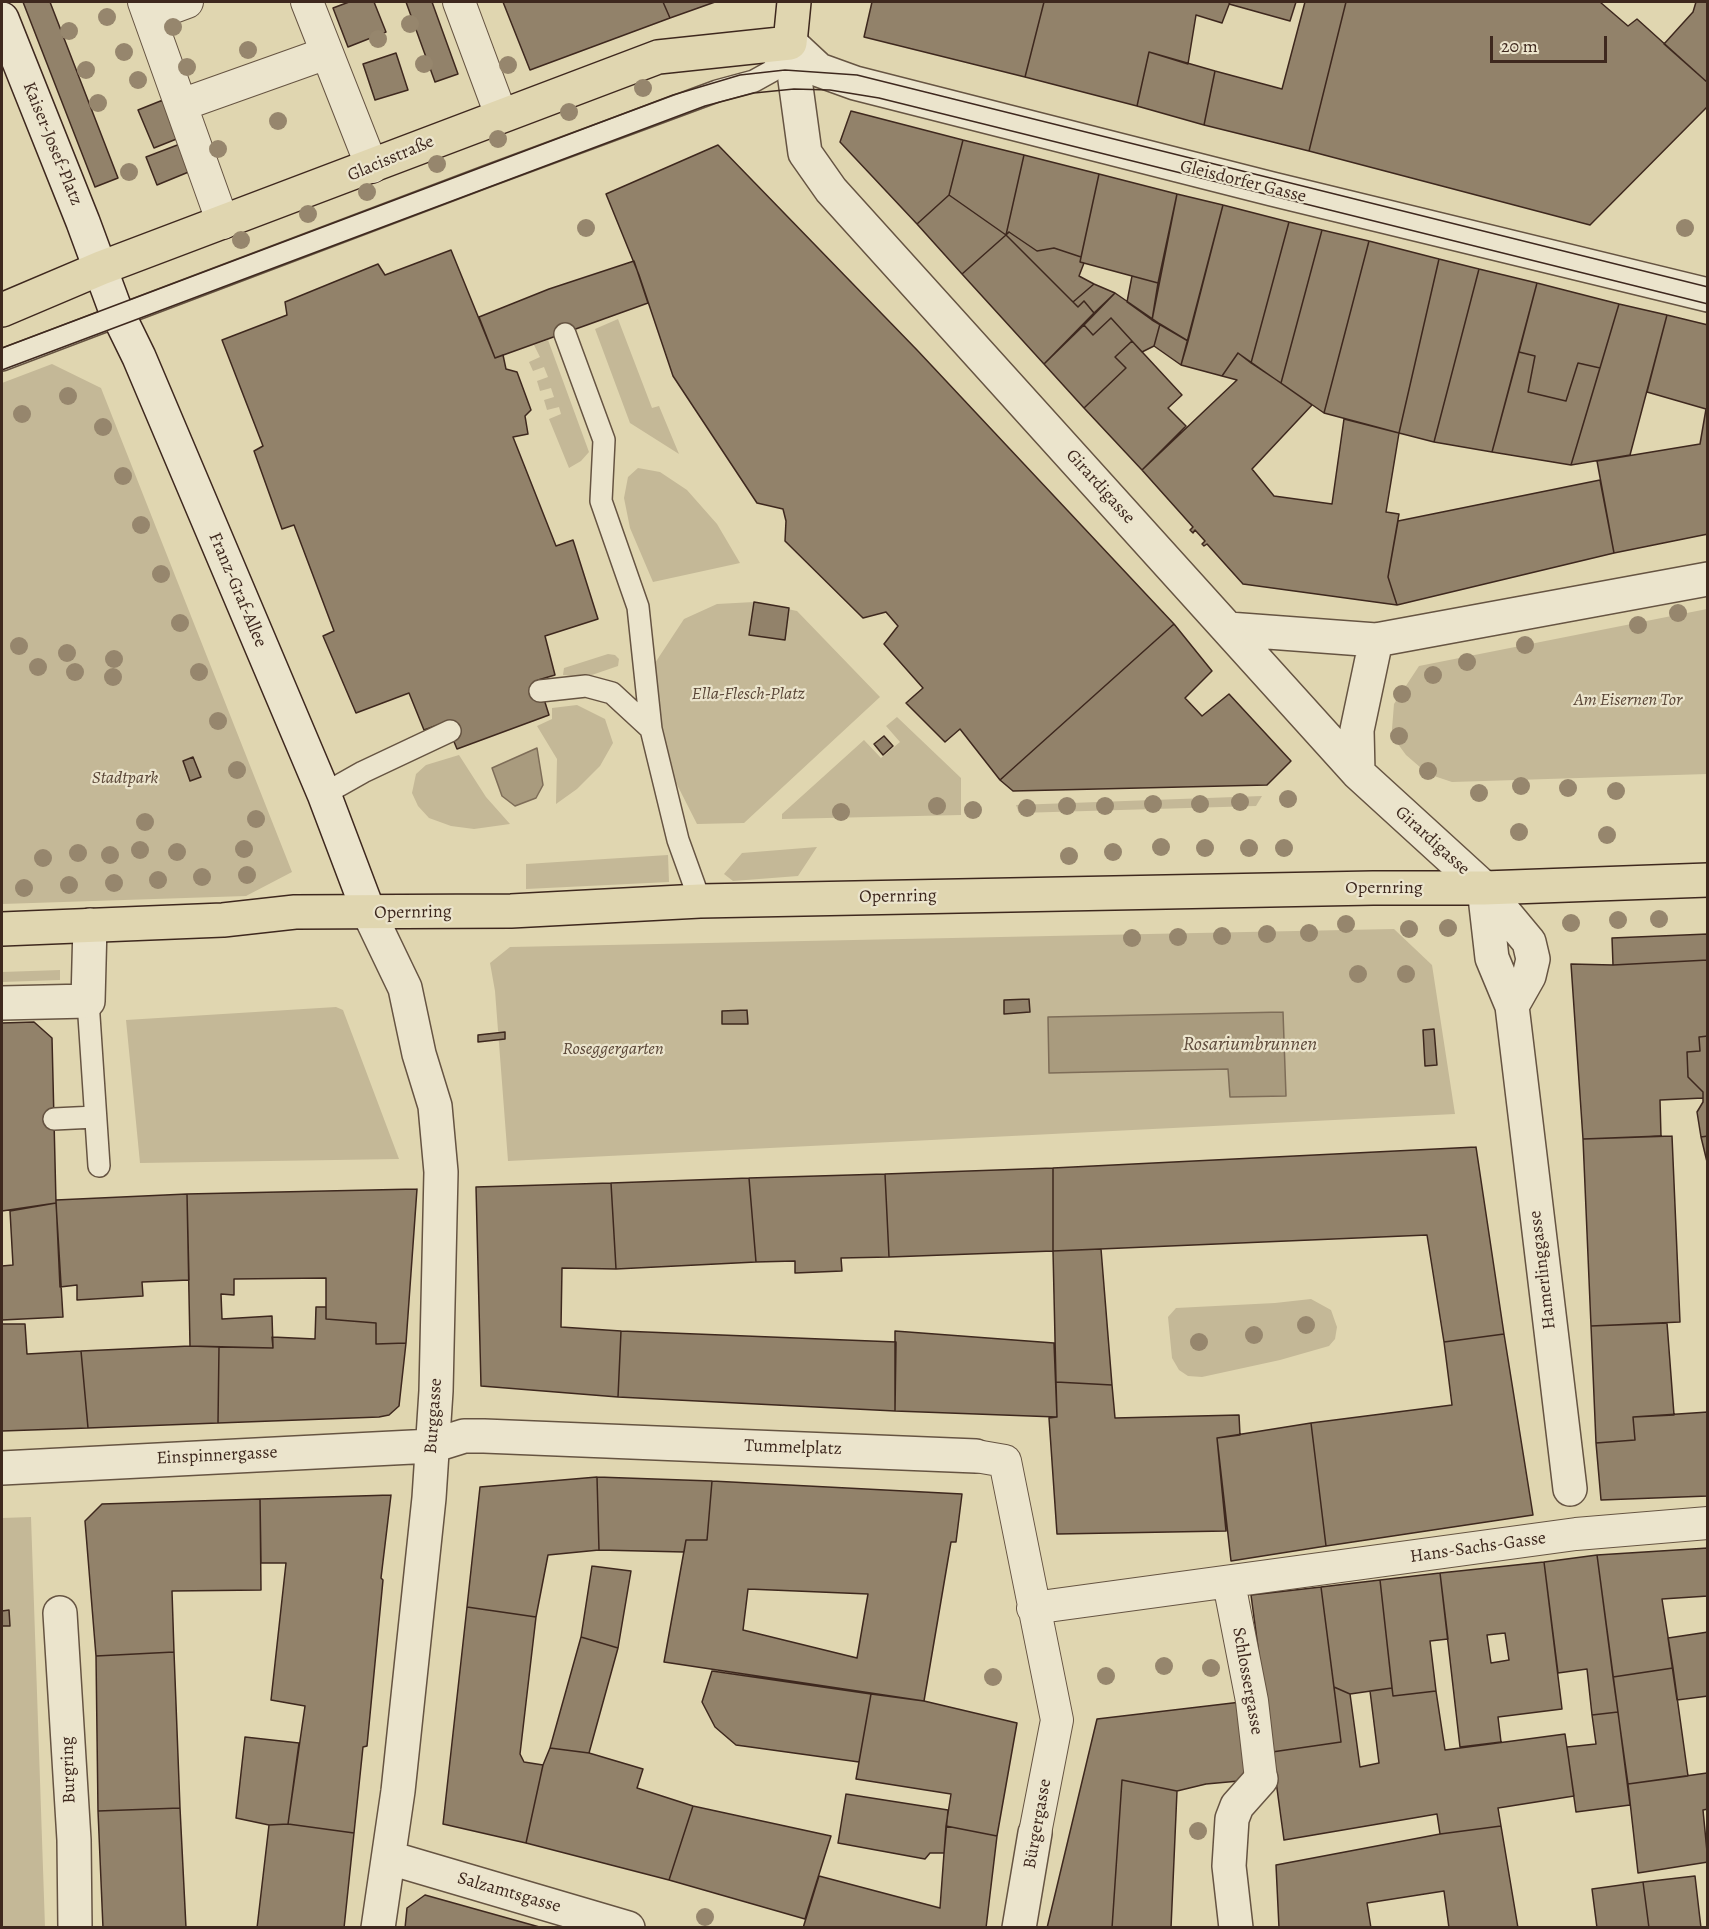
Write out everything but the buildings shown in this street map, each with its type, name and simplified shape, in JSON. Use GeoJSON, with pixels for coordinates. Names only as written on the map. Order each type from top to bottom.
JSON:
{"type":"FeatureCollection","features":[{"type":"Feature","properties":{"kind":"main road"},"geometry":{"type":"LineString","coordinates":[[790,43],[794,2]]}},
{"type":"Feature","properties":{"kind":"main road","name":"Glacisstraße"},"geometry":{"type":"LineString","coordinates":[[2,310],[101,268],[658,57],[790,43]]}},
{"type":"Feature","properties":{"kind":"main road","name":"Opernring"},"geometry":{"type":"LineString","coordinates":[[2,929],[223,920],[295,912],[511,911],[700,901],[1362,888],[1484,888],[1707,880]]}},
{"type":"Feature","properties":{"kind":"street"},"geometry":{"type":"LineString","coordinates":[[187,2],[147,9],[223,223]]}},
{"type":"Feature","properties":{"kind":"street"},"geometry":{"type":"LineString","coordinates":[[307,2],[372,167]]}},
{"type":"Feature","properties":{"kind":"street"},"geometry":{"type":"LineString","coordinates":[[459,2],[501,115]]}},
{"type":"Feature","properties":{"kind":"street","name":"Kaiser-Josef-Platz"},"geometry":{"type":"LineString","coordinates":[[2,19],[101,268]]}},
{"type":"Feature","properties":{"kind":"street","name":"Girardigasse"},"geometry":{"type":"LineString","coordinates":[[790,43],[793,79],[805,153],[831,190],[1358,773],[1484,888]]}},
{"type":"Feature","properties":{"kind":"street","name":"Gleisdorfer Gasse"},"geometry":{"type":"LineString","coordinates":[[790,43],[819,70],[855,83],[1272,189],[1707,295]]}},
{"type":"Feature","properties":{"kind":"street"},"geometry":{"type":"LineString","coordinates":[[181,105],[327,53]]}},
{"type":"Feature","properties":{"kind":"street","name":"Franz-Graf-Allee"},"geometry":{"type":"LineString","coordinates":[[101,268],[117,315],[139,357],[324,795],[369,913]]}},
{"type":"Feature","properties":{"kind":"street"},"geometry":{"type":"LineString","coordinates":[[1228,629],[1376,640],[1707,579]]}},
{"type":"Feature","properties":{"kind":"street"},"geometry":{"type":"LineString","coordinates":[[1358,773],[1357,730],[1376,640]]}},
{"type":"Feature","properties":{"kind":"street","name":"Hamerlinggasse"},"geometry":{"type":"LineString","coordinates":[[1484,888],[1492,958],[1512,1006],[1576,1534]]}},
{"type":"Feature","properties":{"kind":"street","name":"Burggasse"},"geometry":{"type":"LineString","coordinates":[[369,913],[405,988],[419,1054],[435,1106],[441,1172],[436,1391],[423,1564],[390,1858],[378,1928]]}},
{"type":"Feature","properties":{"kind":"street"},"geometry":{"type":"LineString","coordinates":[[2,1003],[88,1001],[90,926]]}},
{"type":"Feature","properties":{"kind":"street","name":"Tummelplatz"},"geometry":{"type":"LineString","coordinates":[[432,1446],[464,1436],[484,1436],[976,1456],[1005,1461],[1056,1720]]}},
{"type":"Feature","properties":{"kind":"street","name":"Einspinnergasse"},"geometry":{"type":"LineString","coordinates":[[2,1468],[432,1446]]}},
{"type":"Feature","properties":{"kind":"street","name":"Hans-Sachs-Gasse"},"geometry":{"type":"LineString","coordinates":[[1239,1581],[1576,1534],[1707,1523]]}},
{"type":"Feature","properties":{"kind":"street"},"geometry":{"type":"LineString","coordinates":[[1033,1608],[1239,1581]]}},
{"type":"Feature","properties":{"kind":"street","name":"Schlossergasse"},"geometry":{"type":"LineString","coordinates":[[1239,1581],[1261,1779]]}},
{"type":"Feature","properties":{"kind":"street","name":"Burgring"},"geometry":{"type":"LineString","coordinates":[[60,1613],[74,1840],[75,1928]]}},
{"type":"Feature","properties":{"kind":"street","name":"Bürgergasse"},"geometry":{"type":"LineString","coordinates":[[1019,1928],[1056,1720]]}},
{"type":"Feature","properties":{"kind":"street"},"geometry":{"type":"LineString","coordinates":[[1236,1928],[1228,1866],[1232,1819],[1237,1806],[1261,1779]]}},
{"type":"Feature","properties":{"kind":"street","name":"Salzamtsgasse"},"geometry":{"type":"LineString","coordinates":[[390,1858],[628,1928]]}},
{"type":"Feature","properties":{"kind":"lane"},"geometry":{"type":"LineString","coordinates":[[2,360],[652,115],[754,81],[772,71],[790,43]]}},
{"type":"Feature","properties":{"kind":"lane"},"geometry":{"type":"LineString","coordinates":[[754,81],[793,79],[855,83]]}},
{"type":"Feature","properties":{"kind":"lane"},"geometry":{"type":"LineString","coordinates":[[565,334],[604,440],[601,501],[638,607],[651,729],[678,840],[700,901]]}},
{"type":"Feature","properties":{"kind":"lane"},"geometry":{"type":"LineString","coordinates":[[540,691],[586,686],[612,693],[651,729]]}},
{"type":"Feature","properties":{"kind":"lane"},"geometry":{"type":"LineString","coordinates":[[324,795],[363,772],[450,731]]}},
{"type":"Feature","properties":{"kind":"lane"},"geometry":{"type":"LineString","coordinates":[[88,1001],[99,1166]]}},
{"type":"Feature","properties":{"kind":"lane"},"geometry":{"type":"LineString","coordinates":[[54,1119],[96,1117]]}},
{"type":"Feature","properties":{"kind":"green space"},"geometry":{"type":"Polygon","coordinates":[[[618,319],[652,408],[659,406],[679,454],[630,423],[595,329],[618,319]]]}},
{"type":"Feature","properties":{"kind":"green space"},"geometry":{"type":"Polygon","coordinates":[[[548,340],[589,452],[581,461],[569,468],[549,419],[561,414],[559,407],[547,410],[544,400],[554,397],[551,388],[540,391],[537,381],[548,377],[544,367],[533,371],[529,362],[540,357],[534,345],[548,340]]]}},
{"type":"Feature","properties":{"kind":"green space","name":"Stadtpark"},"geometry":{"type":"Polygon","coordinates":[[[52,364],[101,388],[292,872],[246,896],[2,904],[2,383],[52,364]]]}},
{"type":"Feature","properties":{"kind":"green space"},"geometry":{"type":"Polygon","coordinates":[[[638,468],[660,472],[687,490],[717,524],[740,563],[653,582],[630,528],[624,498],[628,477],[638,468]]]}},
{"type":"Feature","properties":{"kind":"green space","name":"Ella-Flesch-Platz"},"geometry":{"type":"Polygon","coordinates":[[[754,602],[797,611],[880,697],[744,823],[697,824],[664,759],[653,702],[655,663],[684,619],[717,604],[754,602]]]}},
{"type":"Feature","properties":{"kind":"green space","name":"Am Eisernen Tor"},"geometry":{"type":"Polygon","coordinates":[[[1707,609],[1707,774],[1452,782],[1428,774],[1406,755],[1395,740],[1392,729],[1394,704],[1419,666],[1707,609]]]}},
{"type":"Feature","properties":{"kind":"green space"},"geometry":{"type":"Polygon","coordinates":[[[608,654],[615,655],[619,659],[618,666],[586,677],[563,675],[564,668],[608,654]]]}},
{"type":"Feature","properties":{"kind":"green space"},"geometry":{"type":"Polygon","coordinates":[[[577,705],[605,719],[613,743],[600,766],[577,789],[556,804],[557,759],[537,726],[552,719],[552,708],[577,705]]]}},
{"type":"Feature","properties":{"kind":"green space"},"geometry":{"type":"Polygon","coordinates":[[[897,717],[961,778],[961,815],[782,819],[782,814],[864,740],[881,758],[900,742],[886,726],[897,717]]]}},
{"type":"Feature","properties":{"kind":"green space"},"geometry":{"type":"Polygon","coordinates":[[[459,755],[486,797],[510,824],[474,829],[451,826],[429,818],[418,806],[412,793],[416,774],[426,765],[459,755]]]}},
{"type":"Feature","properties":{"kind":"green space"},"geometry":{"type":"Polygon","coordinates":[[[1262,796],[1256,806],[1019,813],[1016,805],[1262,796]]]}},
{"type":"Feature","properties":{"kind":"green space"},"geometry":{"type":"Polygon","coordinates":[[[817,847],[798,876],[733,881],[724,874],[742,853],[817,847]]]}},
{"type":"Feature","properties":{"kind":"green space"},"geometry":{"type":"Polygon","coordinates":[[[668,855],[669,882],[526,889],[526,864],[668,855]]]}},
{"type":"Feature","properties":{"kind":"green space","name":"Roseggergarten"},"geometry":{"type":"Polygon","coordinates":[[[1394,929],[1432,965],[1455,1114],[508,1161],[495,991],[490,963],[510,947],[1394,929]]]}},
{"type":"Feature","properties":{"kind":"green space"},"geometry":{"type":"Polygon","coordinates":[[[60,970],[60,980],[2,982],[2,972],[60,970]]]}},
{"type":"Feature","properties":{"kind":"green space"},"geometry":{"type":"Polygon","coordinates":[[[336,1007],[343,1010],[399,1159],[140,1163],[126,1020],[336,1007]]]}},
{"type":"Feature","properties":{"kind":"green space"},"geometry":{"type":"Polygon","coordinates":[[[1311,1299],[1331,1310],[1337,1327],[1335,1339],[1329,1346],[1280,1360],[1202,1377],[1188,1376],[1179,1370],[1172,1358],[1168,1317],[1176,1308],[1311,1299]]]}},
{"type":"Feature","properties":{"kind":"green space"},"geometry":{"type":"Polygon","coordinates":[[[31,1517],[45,1927],[2,1927],[2,1518],[31,1517]]]}},
{"type":"Feature","properties":{"kind":"water"},"geometry":{"type":"Polygon","coordinates":[[[537,748],[543,785],[536,798],[515,806],[502,796],[492,768],[537,748]]]}},
{"type":"Feature","properties":{"kind":"water","name":"Rosariumbrunnen"},"geometry":{"type":"Polygon","coordinates":[[[1283,1012],[1286,1096],[1230,1097],[1228,1069],[1049,1073],[1048,1017],[1283,1012]]]}},
{"type":"Feature","properties":{"kind":"tram line"},"geometry":{"type":"LineString","coordinates":[[2,348],[673,95],[740,75],[785,70],[857,75],[1708,287]]}},
{"type":"Feature","properties":{"kind":"tram line"},"geometry":{"type":"LineString","coordinates":[[2,370],[705,106],[754,93],[794,89],[830,90],[879,98],[1708,304]]}}]}
